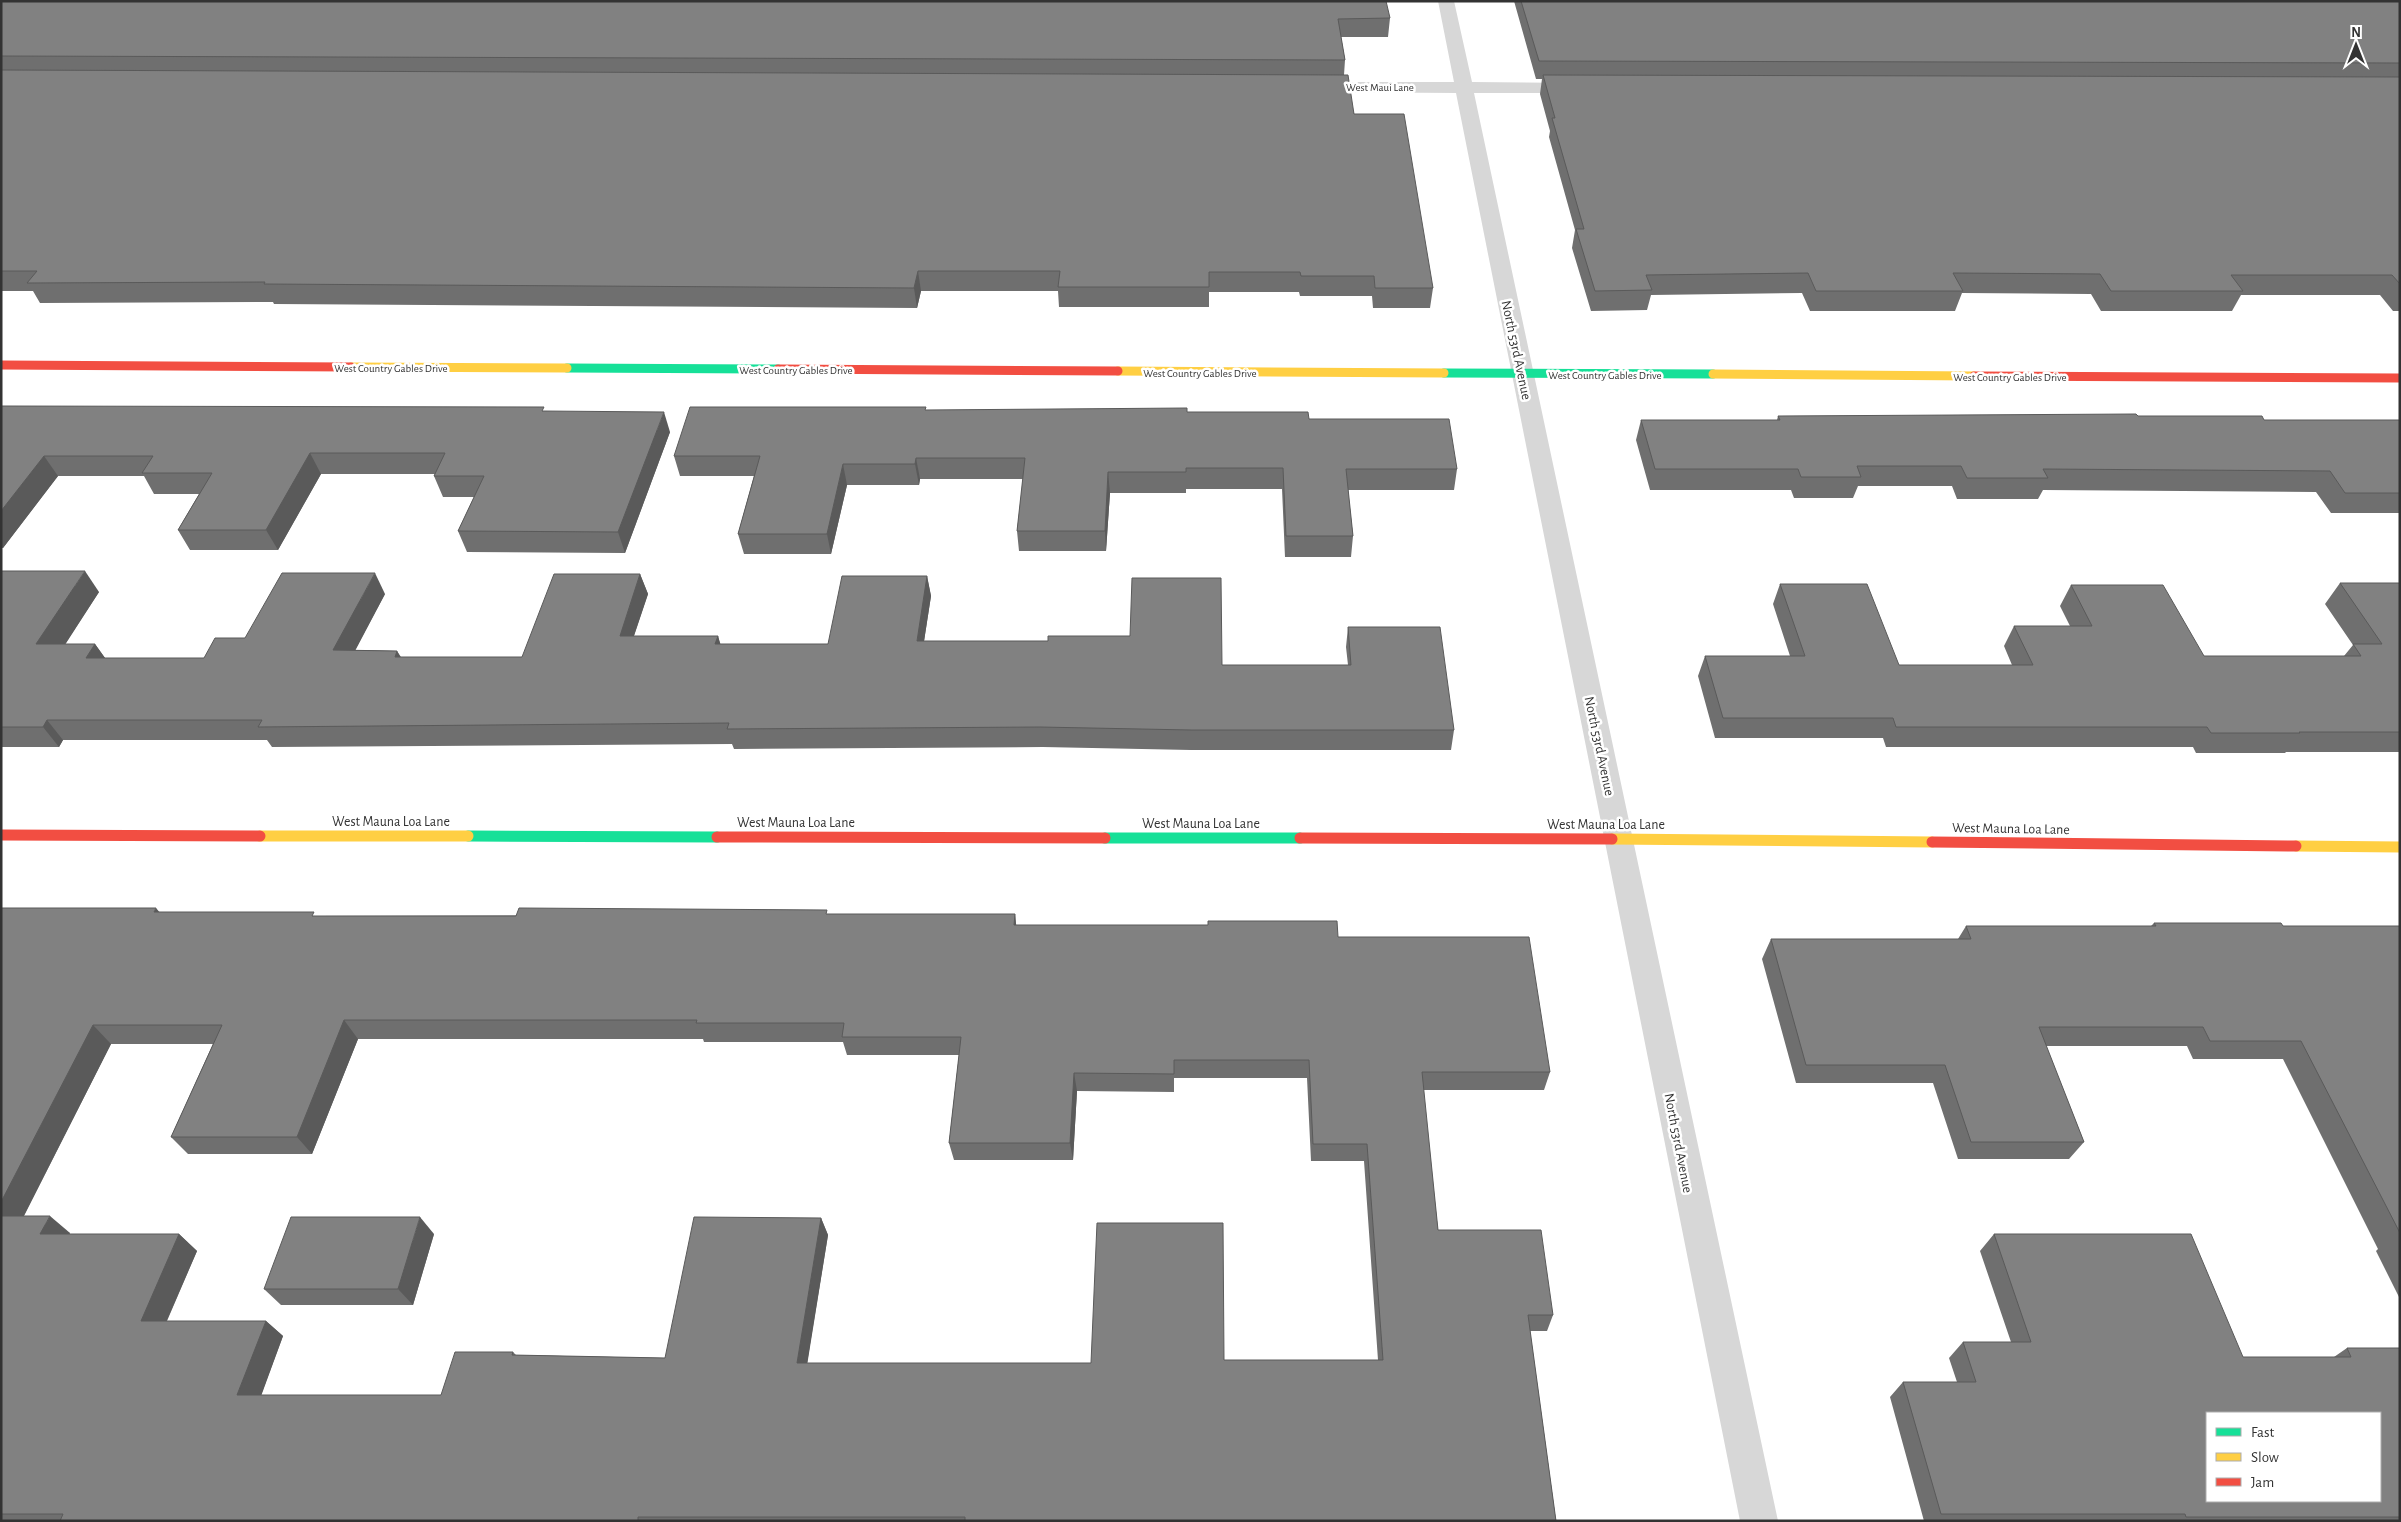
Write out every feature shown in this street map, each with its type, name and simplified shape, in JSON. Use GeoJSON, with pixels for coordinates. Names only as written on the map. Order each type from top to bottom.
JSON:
{"type":"FeatureCollection","features":[{"type":"Feature","properties":{"kind":"street","name":"North 53rd Avenue"},"geometry":{"type":"LineString","coordinates":[[1446,1],[1619,839],[1691,1202],[1759,1521]]}},
{"type":"Feature","properties":{"kind":"street","name":"West Maui Lane"},"geometry":{"type":"LineString","coordinates":[[1295,87],[1593,88]]}},
{"type":"Feature","properties":{"kind":"street","name":"West Country Gables Drive"},"geometry":{"type":"LineString","coordinates":[[1,365],[1522,375],[2400,378]]}},
{"type":"Feature","properties":{"kind":"street","name":"West Mauna Loa Lane"},"geometry":{"type":"LineString","coordinates":[[1,835],[1619,839],[2400,847]]}},
{"type":"Feature","properties":{"kind":"building"},"geometry":{"type":"Polygon","coordinates":[[[1,1],[1386,1],[1390,18],[1338,19],[1345,60],[1,56],[1,1]]]}},
{"type":"Feature","properties":{"kind":"building"},"geometry":{"type":"Polygon","coordinates":[[[1521,1],[2400,1],[2400,63],[1539,61],[1521,1]]]}},
{"type":"Feature","properties":{"kind":"building"},"geometry":{"type":"Polygon","coordinates":[[[1,70],[1348,75],[1354,114],[1404,114],[1433,288],[1375,288],[1374,276],[1301,276],[1300,272],[1209,272],[1209,287],[1058,287],[1060,271],[918,271],[914,288],[264,284],[265,282],[27,283],[37,271],[1,271],[1,70]]]}},
{"type":"Feature","properties":{"kind":"building"},"geometry":{"type":"Polygon","coordinates":[[[1543,75],[2400,77],[2400,284],[2392,275],[2231,275],[2243,291],[2111,291],[2100,274],[1953,273],[1963,291],[1816,291],[1808,273],[1646,275],[1652,290],[1595,291],[1576,229],[1584,229],[1552,118],[1555,118],[1543,75]]]}},
{"type":"Feature","properties":{"kind":"building"},"geometry":{"type":"Polygon","coordinates":[[[1,406],[544,407],[542,411],[664,412],[618,532],[458,531],[484,476],[434,476],[445,453],[310,453],[266,530],[178,530],[212,473],[142,473],[153,456],[44,456],[1,511],[1,406]]]}},
{"type":"Feature","properties":{"kind":"building"},"geometry":{"type":"Polygon","coordinates":[[[690,407],[926,407],[925,410],[1187,408],[1187,412],[1308,412],[1309,419],[1449,419],[1457,469],[1346,469],[1353,536],[1286,536],[1283,468],[1186,468],[1186,472],[1108,472],[1105,531],[1017,531],[1025,458],[916,458],[915,464],[843,464],[827,534],[738,534],[760,456],[674,456],[690,407]]]}},
{"type":"Feature","properties":{"kind":"building"},"geometry":{"type":"Polygon","coordinates":[[[2136,414],[2138,416],[2262,416],[2264,420],[2400,420],[2400,493],[2345,493],[2330,471],[2043,469],[2048,478],[1967,478],[1961,466],[1857,466],[1861,477],[1801,477],[1798,469],[1655,469],[1641,420],[1780,420],[1778,416],[2136,414]]]}},
{"type":"Feature","properties":{"kind":"building"},"geometry":{"type":"Polygon","coordinates":[[[1,571],[85,571],[36,644],[95,644],[86,658],[204,658],[215,638],[245,638],[282,573],[375,573],[333,650],[397,651],[395,657],[522,657],[554,574],[640,574],[620,636],[718,636],[715,644],[828,644],[842,576],[927,576],[917,641],[1048,641],[1048,636],[1130,636],[1132,578],[1221,578],[1222,665],[1351,665],[1348,627],[1440,627],[1454,730],[1191,730],[1040,727],[727,729],[729,723],[258,727],[262,720],[47,720],[43,727],[1,727],[1,571]]]}},
{"type":"Feature","properties":{"kind":"building"},"geometry":{"type":"Polygon","coordinates":[[[2340,583],[2400,583],[2400,732],[2211,733],[2207,727],[1896,727],[1893,718],[1723,718],[1705,656],[1805,656],[1780,584],[1867,584],[1899,665],[2033,665],[2014,626],[2092,626],[2071,585],[2163,585],[2204,656],[2361,656],[2353,644],[2382,644],[2340,583]]]}},
{"type":"Feature","properties":{"kind":"building"},"geometry":{"type":"Polygon","coordinates":[[[1,908],[156,908],[154,912],[314,912],[312,916],[516,916],[519,908],[827,910],[826,914],[1015,914],[1014,925],[1208,925],[1208,921],[1337,921],[1338,937],[1529,937],[1550,1072],[1422,1072],[1438,1230],[1541,1230],[1553,1315],[1528,1315],[1556,1521],[965,1521],[965,1517],[638,1517],[638,1521],[60,1521],[63,1514],[1,1514],[1,1216],[50,1216],[40,1234],[179,1234],[141,1321],[266,1321],[237,1395],[441,1395],[455,1352],[513,1352],[512,1355],[665,1358],[694,1217],[821,1218],[797,1363],[1091,1363],[1097,1223],[1223,1223],[1224,1360],[1383,1360],[1367,1144],[1313,1144],[1309,1060],[1174,1060],[1174,1074],[1074,1073],[1070,1143],[949,1143],[961,1037],[842,1037],[844,1023],[696,1023],[697,1020],[344,1020],[297,1137],[171,1137],[222,1025],[93,1025],[1,1202],[1,908]]]}},
{"type":"Feature","properties":{"kind":"building"},"geometry":{"type":"Polygon","coordinates":[[[2154,923],[2281,923],[2283,926],[2400,926],[2400,1233],[2301,1041],[2210,1041],[2203,1027],[2039,1027],[2084,1142],[1971,1142],[1945,1065],[1806,1065],[1771,939],[1971,939],[1966,926],[2156,926],[2154,923]]]}},
{"type":"Feature","properties":{"kind":"building"},"geometry":{"type":"Polygon","coordinates":[[[291,1217],[420,1217],[398,1289],[264,1289],[291,1217]]]}},
{"type":"Feature","properties":{"kind":"building"},"geometry":{"type":"Polygon","coordinates":[[[1994,1234],[2191,1234],[2243,1357],[2351,1357],[2347,1348],[2400,1348],[2400,1517],[2186,1517],[2185,1514],[1941,1514],[1903,1382],[1976,1382],[1963,1342],[2031,1342],[1994,1234]]]}},
{"type":"Feature","properties":{"kind":"traffic: fast"},"geometry":{"type":"LineString","coordinates":[[567,368],[778,369]]}},
{"type":"Feature","properties":{"kind":"traffic: fast"},"geometry":{"type":"LineString","coordinates":[[1444,373],[1713,374]]}},
{"type":"Feature","properties":{"kind":"traffic: fast"},"geometry":{"type":"LineString","coordinates":[[468,836],[717,837]]}},
{"type":"Feature","properties":{"kind":"traffic: fast"},"geometry":{"type":"LineString","coordinates":[[1105,838],[1300,838]]}},
{"type":"Feature","properties":{"kind":"traffic: slow"},"geometry":{"type":"LineString","coordinates":[[351,367],[567,368]]}},
{"type":"Feature","properties":{"kind":"traffic: slow"},"geometry":{"type":"LineString","coordinates":[[1118,371],[1444,373]]}},
{"type":"Feature","properties":{"kind":"traffic: slow"},"geometry":{"type":"LineString","coordinates":[[1713,374],[1974,376]]}},
{"type":"Feature","properties":{"kind":"traffic: slow"},"geometry":{"type":"LineString","coordinates":[[260,836],[468,836]]}},
{"type":"Feature","properties":{"kind":"traffic: slow"},"geometry":{"type":"LineString","coordinates":[[1612,839],[1932,842]]}},
{"type":"Feature","properties":{"kind":"traffic: slow"},"geometry":{"type":"LineString","coordinates":[[2296,846],[2400,847]]}},
{"type":"Feature","properties":{"kind":"traffic: jam"},"geometry":{"type":"LineString","coordinates":[[1,365],[351,367]]}},
{"type":"Feature","properties":{"kind":"traffic: jam"},"geometry":{"type":"LineString","coordinates":[[778,369],[1118,371]]}},
{"type":"Feature","properties":{"kind":"traffic: jam"},"geometry":{"type":"LineString","coordinates":[[1974,376],[2400,378]]}},
{"type":"Feature","properties":{"kind":"traffic: jam"},"geometry":{"type":"LineString","coordinates":[[1,835],[260,836]]}},
{"type":"Feature","properties":{"kind":"traffic: jam"},"geometry":{"type":"LineString","coordinates":[[717,837],[1105,838]]}},
{"type":"Feature","properties":{"kind":"traffic: jam"},"geometry":{"type":"LineString","coordinates":[[1300,838],[1612,839]]}},
{"type":"Feature","properties":{"kind":"traffic: jam"},"geometry":{"type":"LineString","coordinates":[[1932,842],[2296,846]]}}]}
